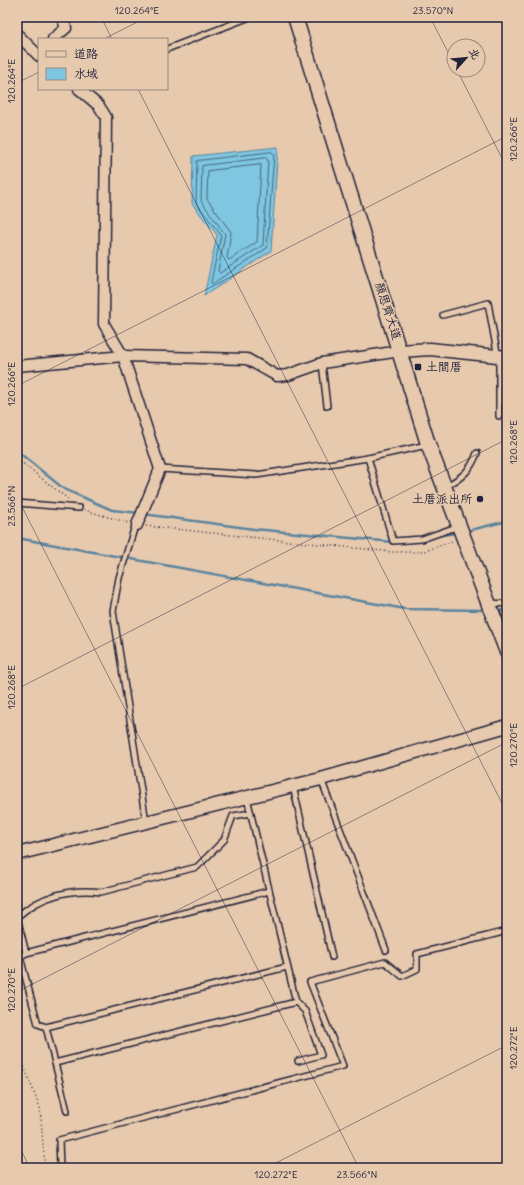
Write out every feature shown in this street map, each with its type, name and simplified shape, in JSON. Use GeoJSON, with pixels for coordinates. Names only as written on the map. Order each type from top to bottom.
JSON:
{"type":"FeatureCollection","features":[{"type":"Feature","properties":{"kind":"main road","name":"顏思齊大道"},"geometry":{"type":"LineString","coordinates":[[295,17],[428,444],[507,652]]}},
{"type":"Feature","properties":{"kind":"street"},"geometry":{"type":"LineString","coordinates":[[54,38],[66,28],[62,17]]}},
{"type":"Feature","properties":{"kind":"street"},"geometry":{"type":"LineString","coordinates":[[17,34],[38,53]]}},
{"type":"Feature","properties":{"kind":"street"},"geometry":{"type":"LineString","coordinates":[[80,90],[99,106],[106,117],[104,324],[123,356],[160,469],[137,526]]}},
{"type":"Feature","properties":{"kind":"street"},"geometry":{"type":"LineString","coordinates":[[17,366],[123,356],[247,359],[277,376],[288,375],[322,363],[400,351],[430,350],[502,356]]}},
{"type":"Feature","properties":{"kind":"street"},"geometry":{"type":"LineString","coordinates":[[17,854],[321,779],[507,726]]}},
{"type":"Feature","properties":{"kind":"lane"},"geometry":{"type":"LineString","coordinates":[[168,49],[250,17]]}},
{"type":"Feature","properties":{"kind":"lane"},"geometry":{"type":"LineString","coordinates":[[443,315],[488,302],[502,356],[499,363],[499,416]]}},
{"type":"Feature","properties":{"kind":"lane"},"geometry":{"type":"LineString","coordinates":[[322,363],[327,406]]}},
{"type":"Feature","properties":{"kind":"lane"},"geometry":{"type":"LineString","coordinates":[[160,469],[256,475],[368,458],[428,444]]}},
{"type":"Feature","properties":{"kind":"lane"},"geometry":{"type":"LineString","coordinates":[[444,488],[458,480],[472,466],[477,453]]}},
{"type":"Feature","properties":{"kind":"lane"},"geometry":{"type":"LineString","coordinates":[[368,458],[393,541],[422,539],[462,532]]}},
{"type":"Feature","properties":{"kind":"lane"},"geometry":{"type":"LineString","coordinates":[[17,503],[79,508]]}},
{"type":"Feature","properties":{"kind":"lane"},"geometry":{"type":"LineString","coordinates":[[137,526],[134,528],[119,578],[112,611],[146,823]]}},
{"type":"Feature","properties":{"kind":"lane"},"geometry":{"type":"LineString","coordinates":[[489,602],[507,604]]}},
{"type":"Feature","properties":{"kind":"lane"},"geometry":{"type":"LineString","coordinates":[[321,779],[386,950]]}},
{"type":"Feature","properties":{"kind":"lane"},"geometry":{"type":"LineString","coordinates":[[293,786],[332,957]]}},
{"type":"Feature","properties":{"kind":"lane"},"geometry":{"type":"LineString","coordinates":[[247,798],[296,1002],[305,1011],[321,1055],[298,1061]]}},
{"type":"Feature","properties":{"kind":"lane"},"geometry":{"type":"LineString","coordinates":[[26,953],[17,917],[25,910],[52,895],[88,890],[101,892],[197,868],[224,840],[233,816],[251,813]]}},
{"type":"Feature","properties":{"kind":"lane"},"geometry":{"type":"LineString","coordinates":[[269,891],[26,953],[20,958],[38,1024],[46,1027],[287,966]]}},
{"type":"Feature","properties":{"kind":"lane"},"geometry":{"type":"LineString","coordinates":[[60,1168],[59,1140],[343,1066],[310,982],[385,962],[402,976],[416,969],[417,954],[507,931]]}},
{"type":"Feature","properties":{"kind":"lane"},"geometry":{"type":"LineString","coordinates":[[55,1063],[296,1002]]}},
{"type":"Feature","properties":{"kind":"lane"},"geometry":{"type":"LineString","coordinates":[[46,1027],[67,1111]]}},
{"type":"Feature","properties":{"kind":"path"},"geometry":{"type":"LineString","coordinates":[[17,459],[79,508],[137,526],[393,552],[422,552],[462,532]]}},
{"type":"Feature","properties":{"kind":"path"},"geometry":{"type":"LineString","coordinates":[[17,1048],[40,1108],[45,1168]]}},
{"type":"Feature","properties":{"kind":"water"},"geometry":{"type":"Polygon","coordinates":[[[278,147],[271,251],[204,296],[217,235],[192,204],[193,156],[278,147]]]}},
{"type":"Feature","properties":{"kind":"waterway"},"geometry":{"type":"LineString","coordinates":[[17,451],[64,489],[112,510],[139,513]]}},
{"type":"Feature","properties":{"kind":"waterway"},"geometry":{"type":"LineString","coordinates":[[143,514],[254,529],[393,542]]}},
{"type":"Feature","properties":{"kind":"waterway"},"geometry":{"type":"LineString","coordinates":[[467,531],[507,521]]}},
{"type":"Feature","properties":{"kind":"waterway"},"geometry":{"type":"LineString","coordinates":[[435,536],[456,533]]}},
{"type":"Feature","properties":{"kind":"waterway"},"geometry":{"type":"LineString","coordinates":[[17,538],[405,609],[487,610]]}},
{"type":"Feature","properties":{"kind":"waterway"},"geometry":{"type":"LineString","coordinates":[[496,610],[507,611]]}},
{"type":"Feature","properties":{"kind":"place","name":"土間厝"},"geometry":{"type":"Point","coordinates":[418,367]}},
{"type":"Feature","properties":{"kind":"place","name":"土厝派出所"},"geometry":{"type":"Point","coordinates":[480,499]}}]}
